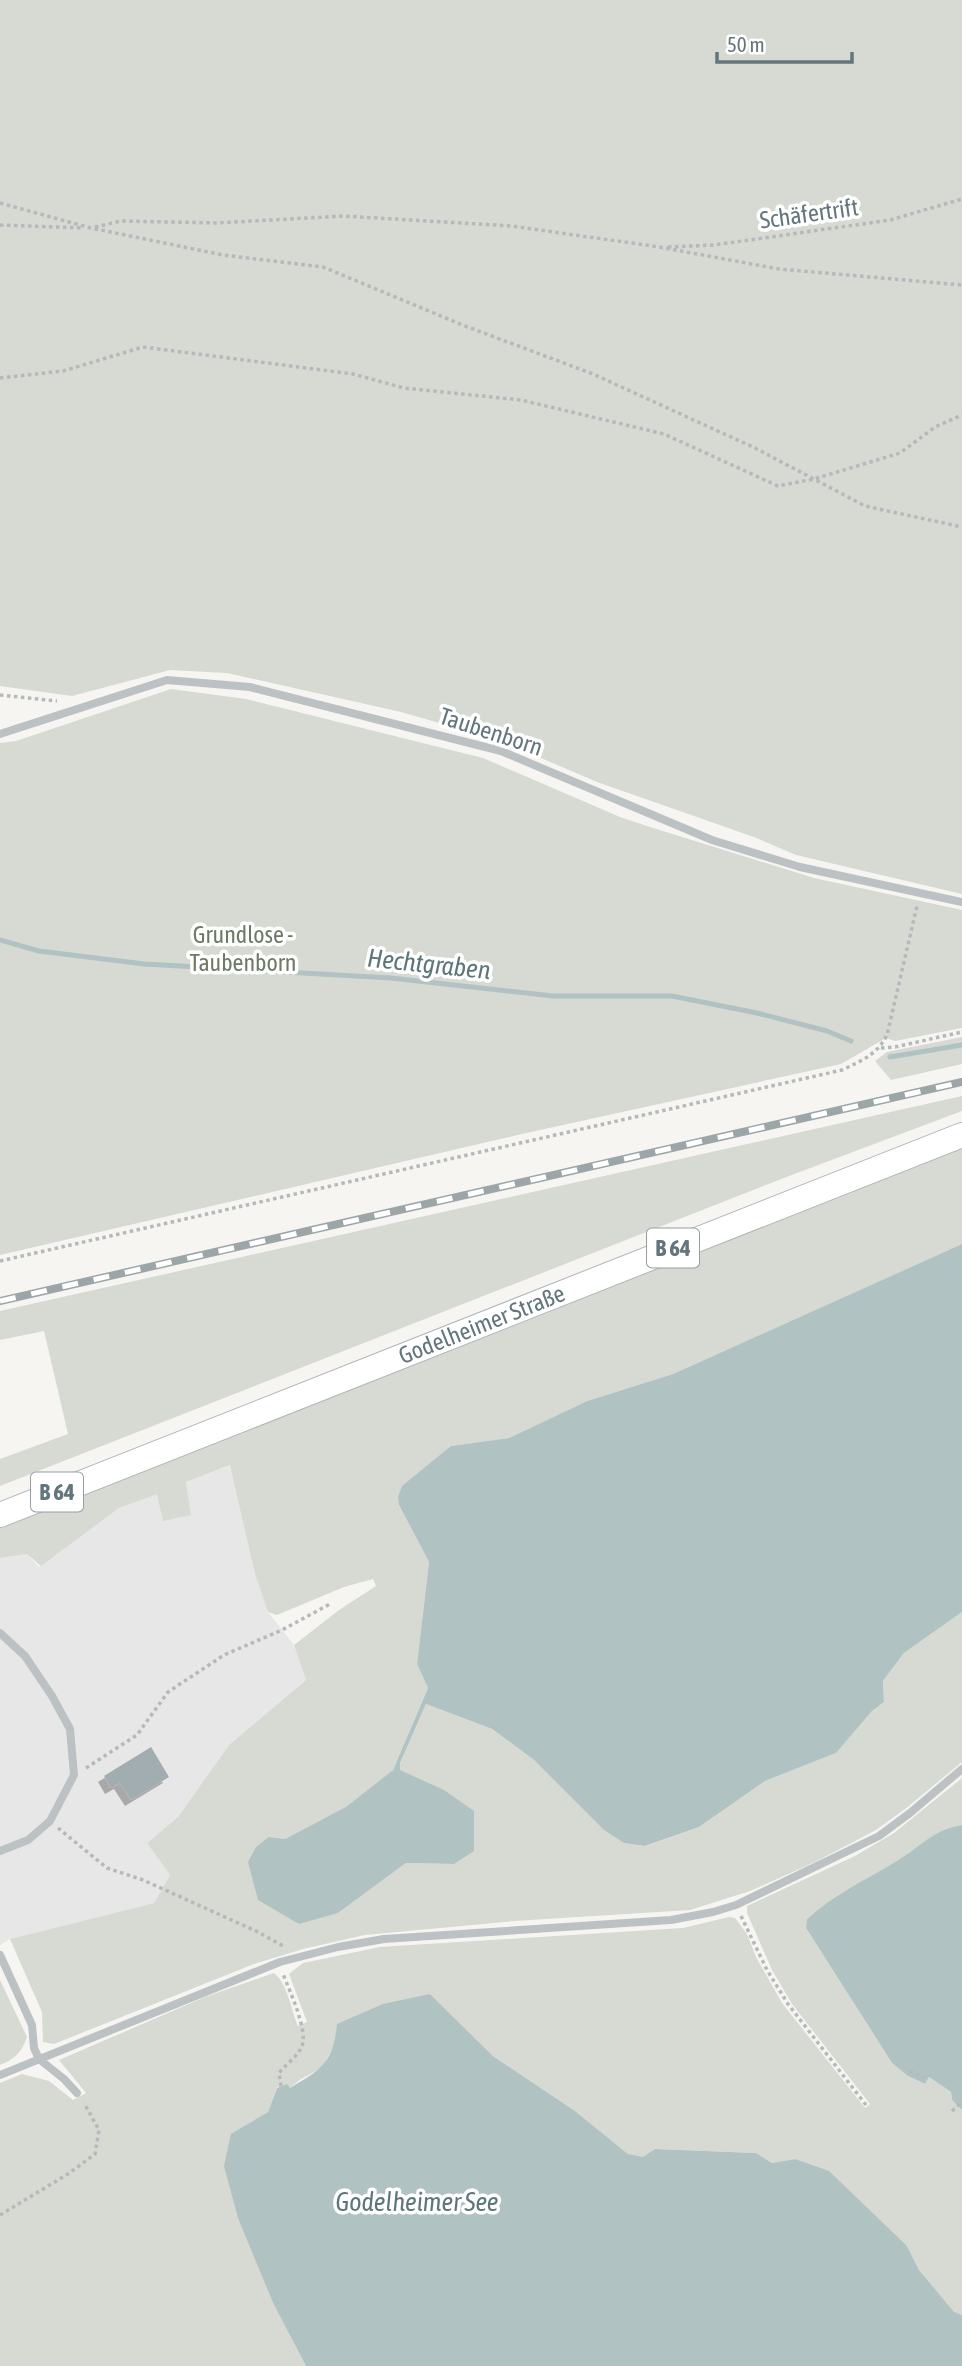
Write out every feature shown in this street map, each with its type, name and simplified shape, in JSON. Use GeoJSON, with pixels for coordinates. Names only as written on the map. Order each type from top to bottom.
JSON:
{"type":"FeatureCollection","features":[{"type":"Feature","properties":{"kind":"main road","name":"Godelheimer Straße"},"geometry":{"type":"LineString","coordinates":[[0,1515],[962,1135]]}},
{"type":"Feature","properties":{"kind":"lane","name":"Taubenborn"},"geometry":{"type":"LineString","coordinates":[[0,734],[167,680],[250,687],[501,751],[712,840],[800,867],[962,902]]}},
{"type":"Feature","properties":{"kind":"lane"},"geometry":{"type":"LineString","coordinates":[[0,1633],[24,1656],[52,1696],[69,1728],[74,1775],[50,1821],[28,1840],[0,1851]]}},
{"type":"Feature","properties":{"kind":"lane"},"geometry":{"type":"LineString","coordinates":[[0,2075],[280,1962],[338,1947],[384,1939],[671,1920],[736,1905],[879,1836],[910,1814],[962,1769]]}},
{"type":"Feature","properties":{"kind":"lane"},"geometry":{"type":"LineString","coordinates":[[0,1955],[32,2025],[34,2048],[39,2059],[77,2092]]}},
{"type":"Feature","properties":{"kind":"path","name":"Schäfertrift"},"geometry":{"type":"LineString","coordinates":[[659,247],[714,245],[890,220],[962,199]]}},
{"type":"Feature","properties":{"kind":"path"},"geometry":{"type":"LineString","coordinates":[[0,204],[90,228],[223,255],[323,267],[465,326],[593,374],[755,448],[865,506],[962,527]]}},
{"type":"Feature","properties":{"kind":"path"},"geometry":{"type":"LineString","coordinates":[[0,225],[90,228],[121,221],[217,223],[343,216],[512,226],[659,247],[779,270],[962,285]]}},
{"type":"Feature","properties":{"kind":"path"},"geometry":{"type":"LineString","coordinates":[[0,378],[63,371],[143,347],[353,374],[404,387],[521,400],[664,434],[778,486],[814,479],[900,453],[935,428],[962,415]]}},
{"type":"Feature","properties":{"kind":"path"},"geometry":{"type":"LineString","coordinates":[[0,695],[92,704]]}},
{"type":"Feature","properties":{"kind":"path"},"geometry":{"type":"LineString","coordinates":[[0,1261],[842,1070],[881,1048],[887,1035],[920,892]]}},
{"type":"Feature","properties":{"kind":"path"},"geometry":{"type":"LineString","coordinates":[[881,1048],[962,1032]]}},
{"type":"Feature","properties":{"kind":"path"},"geometry":{"type":"LineString","coordinates":[[74,1775],[137,1735],[168,1692],[223,1655],[282,1630],[330,1604]]}},
{"type":"Feature","properties":{"kind":"path"},"geometry":{"type":"LineString","coordinates":[[50,1821],[107,1868],[143,1880],[256,1931],[298,1957]]}},
{"type":"Feature","properties":{"kind":"path"},"geometry":{"type":"LineString","coordinates":[[736,1905],[767,1970],[788,2004],[866,2105]]}},
{"type":"Feature","properties":{"kind":"path"},"geometry":{"type":"LineString","coordinates":[[280,1962],[303,2030],[301,2049],[278,2073],[281,2085]]}},
{"type":"Feature","properties":{"kind":"path"},"geometry":{"type":"LineString","coordinates":[[910,2071],[924,2077]]}},
{"type":"Feature","properties":{"kind":"path"},"geometry":{"type":"LineString","coordinates":[[0,2215],[68,2174],[95,2154],[99,2130],[77,2092]]}},
{"type":"Feature","properties":{"kind":"path"},"geometry":{"type":"LineString","coordinates":[[952,2110],[962,2102]]}},
{"type":"Feature","properties":{"kind":"shaded area"},"geometry":{"type":"Polygon","coordinates":[[[231,1465],[255,1574],[268,1612],[294,1645],[306,1680],[229,1745],[178,1817],[147,1843],[170,1875],[154,1903],[10,1939],[0,1945],[0,1558],[27,1554],[39,1567],[119,1508],[157,1493],[191,1515],[186,1482],[231,1465]]]}},
{"type":"Feature","properties":{"kind":"green space"},"geometry":{"type":"Polygon","coordinates":[[[0,0],[962,0],[962,894],[796,855],[754,837],[597,782],[499,740],[401,712],[227,673],[170,670],[72,696],[0,686],[0,0]]]}},
{"type":"Feature","properties":{"kind":"green space","name":"Grundlose - Taubenborn"},"geometry":{"type":"Polygon","coordinates":[[[171,689],[246,699],[483,758],[620,817],[650,827],[814,878],[962,910],[962,1028],[895,1041],[886,1038],[841,1064],[531,1132],[0,1255],[0,743],[16,741],[171,689]]]}},
{"type":"Feature","properties":{"kind":"green space"},"geometry":{"type":"Polygon","coordinates":[[[962,1037],[962,1064],[891,1080],[875,1061],[887,1052],[962,1037]]]}},
{"type":"Feature","properties":{"kind":"green space"},"geometry":{"type":"Polygon","coordinates":[[[962,1096],[962,1111],[789,1176],[0,1486],[0,1459],[68,1434],[44,1331],[0,1340],[0,1311],[962,1096]]]}},
{"type":"Feature","properties":{"kind":"green space"},"geometry":{"type":"Polygon","coordinates":[[[962,1148],[962,1244],[673,1374],[587,1401],[509,1438],[451,1446],[399,1505],[429,1562],[417,1664],[428,1688],[393,1770],[347,1807],[285,1839],[269,1837],[338,1913],[406,1863],[454,1864],[399,1770],[426,1704],[492,1729],[534,1760],[624,1843],[646,1846],[699,1827],[765,1781],[836,1753],[872,1711],[884,1702],[883,1681],[904,1653],[962,1612],[962,1762],[876,1830],[815,1862],[750,1891],[690,1910],[514,1921],[365,1935],[303,1949],[254,1964],[54,2044],[43,2042],[42,2012],[10,1939],[154,1903],[170,1875],[147,1843],[178,1817],[229,1745],[306,1680],[294,1645],[339,1610],[376,1586],[373,1579],[344,1587],[277,1615],[268,1612],[255,1574],[230,1465],[186,1482],[191,1515],[163,1521],[157,1494],[119,1508],[41,1566],[27,1554],[0,1558],[0,1527],[962,1148]]]}},
{"type":"Feature","properties":{"kind":"green space"},"geometry":{"type":"Polygon","coordinates":[[[962,1778],[962,1825],[935,1835],[838,1895],[807,1919],[806,1928],[892,2063],[908,2076],[925,2084],[929,2077],[951,2092],[952,2100],[962,2110],[962,2315],[954,2313],[919,2270],[907,2246],[795,2159],[772,2163],[756,2153],[655,2149],[643,2158],[628,2154],[575,2111],[493,2056],[430,1994],[335,2044],[322,2068],[290,2088],[277,2087],[268,2112],[231,2135],[274,2305],[306,2366],[0,2366],[0,2083],[22,2074],[49,2081],[73,2100],[86,2093],[59,2060],[205,1997],[274,1973],[286,1990],[298,2026],[307,2022],[289,1974],[303,1963],[380,1947],[683,1928],[729,1917],[735,1918],[747,1934],[756,1957],[782,2003],[865,2108],[870,2104],[792,2004],[772,1970],[747,1913],[747,1906],[855,1856],[894,1833],[962,1778]]]}},
{"type":"Feature","properties":{"kind":"green space"},"geometry":{"type":"Polygon","coordinates":[[[0,1980],[27,2037],[17,2054],[0,2065],[0,1980]]]}},
{"type":"Feature","properties":{"kind":"water"},"geometry":{"type":"Polygon","coordinates":[[[962,1244],[962,1612],[904,1653],[883,1681],[884,1702],[872,1711],[836,1753],[765,1781],[699,1827],[645,1846],[624,1843],[604,1830],[534,1760],[492,1729],[426,1704],[400,1763],[400,1770],[444,1790],[474,1811],[474,1851],[454,1864],[406,1863],[338,1913],[299,1924],[258,1900],[248,1862],[256,1847],[269,1837],[285,1839],[346,1807],[393,1770],[428,1688],[417,1664],[429,1562],[399,1505],[398,1497],[402,1486],[451,1446],[509,1438],[587,1401],[673,1374],[962,1244]]]}},
{"type":"Feature","properties":{"kind":"water"},"geometry":{"type":"Polygon","coordinates":[[[962,1825],[962,2110],[952,2100],[951,2092],[929,2077],[925,2084],[908,2076],[892,2063],[806,1928],[807,1919],[838,1895],[943,1830],[962,1825]]]}},
{"type":"Feature","properties":{"kind":"water","name":"Godelheimer See"},"geometry":{"type":"Polygon","coordinates":[[[430,1994],[493,2056],[575,2111],[628,2154],[643,2157],[655,2149],[756,2153],[772,2163],[795,2159],[829,2171],[907,2246],[919,2270],[954,2312],[962,2315],[962,2366],[306,2366],[274,2305],[238,2218],[224,2166],[231,2134],[268,2112],[277,2088],[287,2084],[290,2088],[324,2064],[332,2048],[337,2024],[383,2004],[430,1994]]]}},
{"type":"Feature","properties":{"kind":"building"},"geometry":{"type":"Polygon","coordinates":[[[151,1747],[169,1777],[131,1800],[120,1783],[111,1788],[104,1776],[151,1747]]]}},
{"type":"Feature","properties":{"kind":"waterway","name":"Hechtgraben"},"geometry":{"type":"LineString","coordinates":[[0,940],[39,951],[144,964],[391,978],[553,996],[672,996],[757,1013],[827,1031],[851,1041]]}},
{"type":"Feature","properties":{"kind":"waterway","name":"Hechtgraben"},"geometry":{"type":"LineString","coordinates":[[890,1057],[962,1045]]}},
{"type":"Feature","properties":{"kind":"railway"},"geometry":{"type":"LineString","coordinates":[[0,1301],[962,1082]]}}]}
